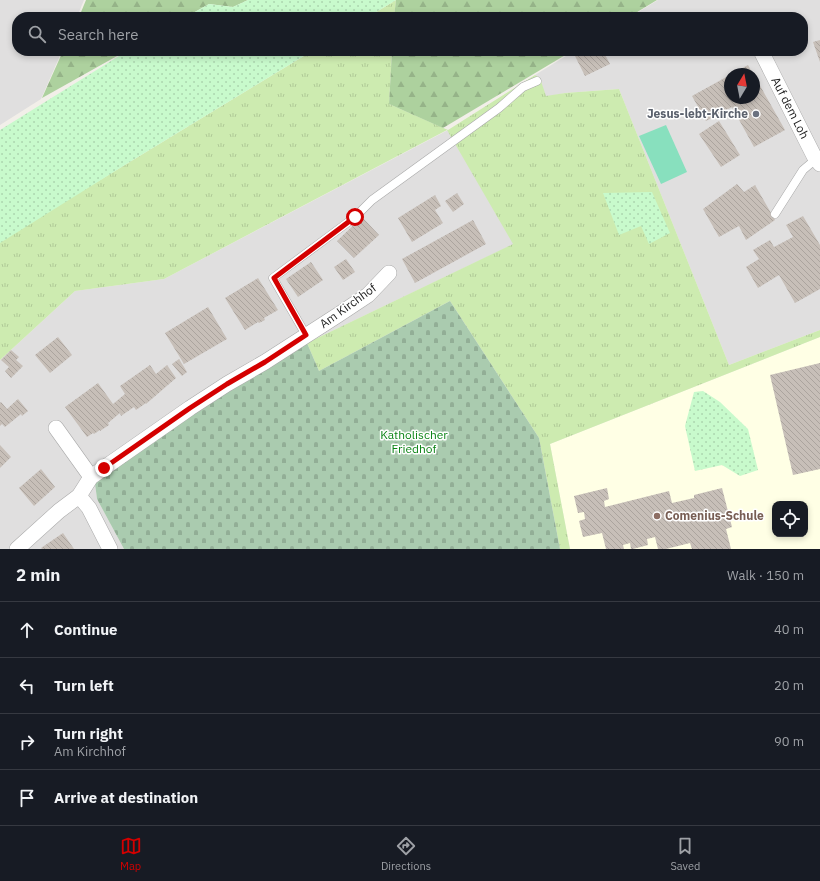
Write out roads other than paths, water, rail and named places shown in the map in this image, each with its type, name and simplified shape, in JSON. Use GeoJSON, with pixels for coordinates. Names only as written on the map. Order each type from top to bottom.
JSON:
{"type":"FeatureCollection","features":[{"type":"Feature","properties":{"kind":"street","name":"Auf dem Loh"},"geometry":{"type":"LineString","coordinates":[[764,56],[818,161]]}},
{"type":"Feature","properties":{"kind":"street","name":"Am Kirchhof"},"geometry":{"type":"LineString","coordinates":[[17,549],[59,511],[79,496],[91,477],[190,408],[338,315],[368,294],[389,273]]}},
{"type":"Feature","properties":{"kind":"street"},"geometry":{"type":"LineString","coordinates":[[56,428],[91,477]]}},
{"type":"Feature","properties":{"kind":"street"},"geometry":{"type":"LineString","coordinates":[[79,496],[89,508],[110,549]]}},
{"type":"Feature","properties":{"kind":"lane"},"geometry":{"type":"LineString","coordinates":[[306,335],[274,278],[355,217],[372,200],[499,108],[522,87],[537,81]]}},
{"type":"Feature","properties":{"kind":"lane"},"geometry":{"type":"LineString","coordinates":[[775,214],[803,170],[818,161]]}},
{"type":"Feature","properties":{"kind":"place","name":"Jesus-lebt-Kirche"},"geometry":{"type":"Point","coordinates":[756,114]}},
{"type":"Feature","properties":{"kind":"place","name":"Comenius-Schule"},"geometry":{"type":"Point","coordinates":[657,516]}},
{"type":"Feature","properties":{"kind":"park label","name":"Katholischer Friedhof"},"geometry":{"type":"Point","coordinates":[414,442]}}]}
